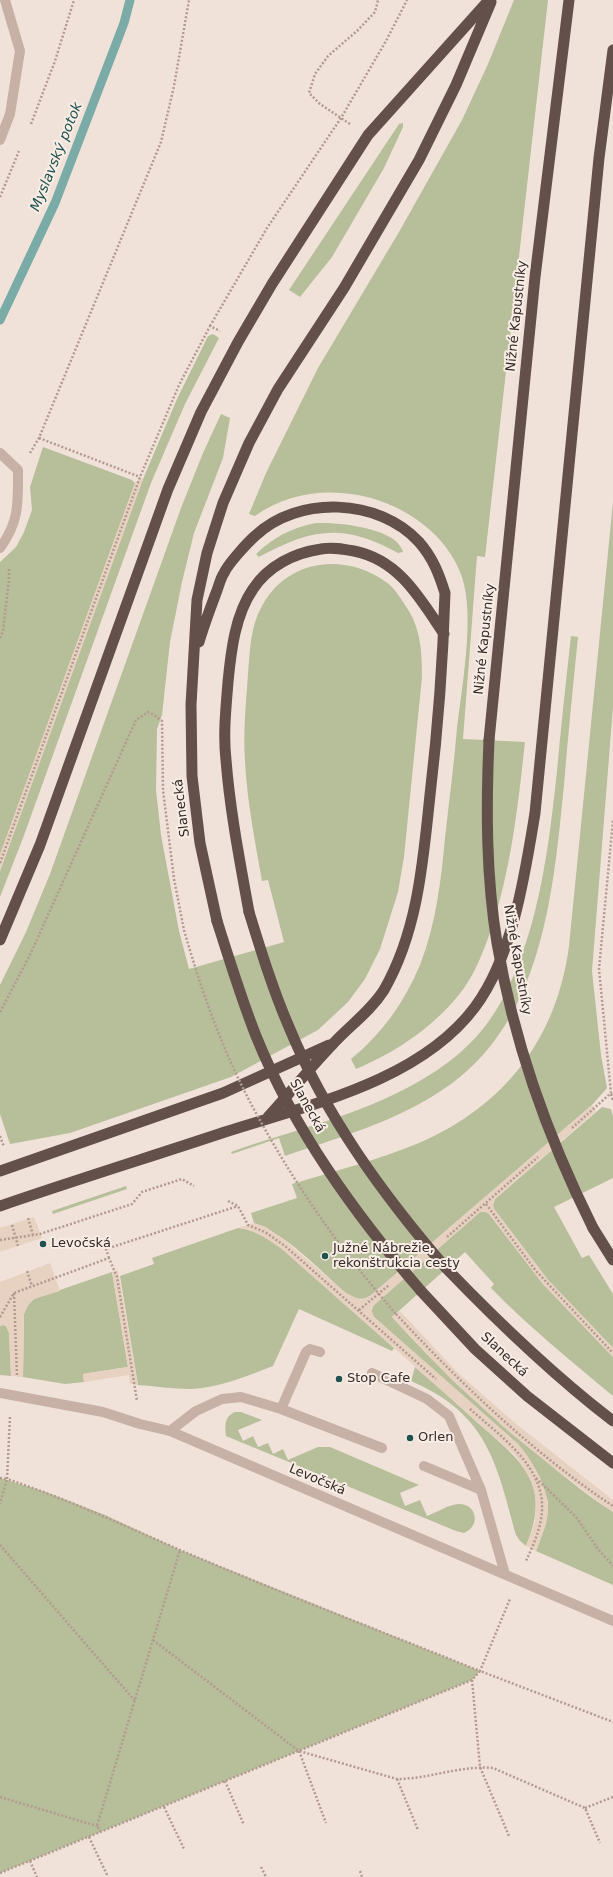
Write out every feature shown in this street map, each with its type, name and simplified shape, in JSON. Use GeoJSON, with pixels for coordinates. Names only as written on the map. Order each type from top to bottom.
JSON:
{"type":"FeatureCollection","features":[{"type":"Feature","properties":{"kind":"highway"},"geometry":{"type":"LineString","coordinates":[[0,940],[40,845],[168,490],[201,412],[238,342],[272,284],[368,135],[488,0]]}},
{"type":"Feature","properties":{"kind":"highway","name":"Slanecká"},"geometry":{"type":"LineString","coordinates":[[492,0],[456,85],[419,160],[344,288],[278,389],[249,443],[223,503],[207,553],[197,600],[191,705],[192,776],[200,843],[217,921],[240,994],[256,1037],[285,1098],[326,1167],[359,1215],[421,1291],[475,1349],[527,1396],[613,1463]]}},
{"type":"Feature","properties":{"kind":"highway","name":"Nižné Kapustníky"},"geometry":{"type":"LineString","coordinates":[[569,0],[535,277],[488,740],[486,794],[488,846],[497,942],[515,1028],[542,1114],[556,1150],[593,1228],[613,1260]]}},
{"type":"Feature","properties":{"kind":"highway"},"geometry":{"type":"LineString","coordinates":[[0,1206],[368,1085],[424,1054],[451,1034],[475,1006],[490,982],[516,912],[535,813],[599,158],[613,50]]}},
{"type":"Feature","properties":{"kind":"highway"},"geometry":{"type":"LineString","coordinates":[[194,653],[224,572],[256,535],[283,517],[315,508],[332,507],[351,509],[368,513],[401,527],[418,541],[438,570],[445,593],[444,634],[433,769],[423,862],[410,927],[400,956],[383,991],[360,1020],[333,1043],[268,1118]]}},
{"type":"Feature","properties":{"kind":"highway"},"geometry":{"type":"LineString","coordinates":[[444,634],[416,592],[398,572],[376,558],[360,552],[324,548],[293,556],[266,574],[253,589],[243,607],[230,658],[225,718],[226,759],[234,833],[249,912],[289,1029],[312,1076],[351,1145],[380,1187],[418,1236],[446,1268],[500,1324],[551,1371],[613,1421]]}},
{"type":"Feature","properties":{"kind":"highway"},"geometry":{"type":"LineString","coordinates":[[0,1170],[223,1093],[333,1043]]}},
{"type":"Feature","properties":{"kind":"street"},"geometry":{"type":"LineString","coordinates":[[0,140],[10,114],[20,51],[5,0]]}},
{"type":"Feature","properties":{"kind":"street"},"geometry":{"type":"LineString","coordinates":[[0,453],[18,470],[18,509],[7,538],[0,548]]}},
{"type":"Feature","properties":{"kind":"street"},"geometry":{"type":"LineString","coordinates":[[281,1409],[306,1352],[310,1349],[320,1352]]}},
{"type":"Feature","properties":{"kind":"street"},"geometry":{"type":"LineString","coordinates":[[372,1373],[427,1399],[449,1416],[481,1490],[504,1574]]}},
{"type":"Feature","properties":{"kind":"street","name":"Levočská"},"geometry":{"type":"LineString","coordinates":[[0,1393],[103,1412],[140,1424],[170,1431],[613,1621]]}},
{"type":"Feature","properties":{"kind":"street"},"geometry":{"type":"LineString","coordinates":[[170,1431],[196,1411],[222,1400],[241,1397],[281,1409],[382,1448]]}},
{"type":"Feature","properties":{"kind":"street"},"geometry":{"type":"LineString","coordinates":[[424,1466],[481,1490]]}},
{"type":"Feature","properties":{"kind":"path"},"geometry":{"type":"LineString","coordinates":[[30,125],[56,61],[74,0]]}},
{"type":"Feature","properties":{"kind":"path"},"geometry":{"type":"LineString","coordinates":[[18,470],[39,438],[161,142],[174,86],[189,0]]}},
{"type":"Feature","properties":{"kind":"path"},"geometry":{"type":"LineString","coordinates":[[368,135],[320,104],[309,93],[315,74],[328,56],[375,12],[378,0]]}},
{"type":"Feature","properties":{"kind":"path"},"geometry":{"type":"LineString","coordinates":[[0,863],[140,477],[179,385],[210,326],[267,228],[341,118],[386,41],[407,0]]}},
{"type":"Feature","properties":{"kind":"path"},"geometry":{"type":"LineString","coordinates":[[0,197],[21,147]]}},
{"type":"Feature","properties":{"kind":"path"},"geometry":{"type":"LineString","coordinates":[[210,326],[238,342]]}},
{"type":"Feature","properties":{"kind":"path"},"geometry":{"type":"LineString","coordinates":[[39,438],[140,477]]}},
{"type":"Feature","properties":{"kind":"path"},"geometry":{"type":"LineString","coordinates":[[0,638],[3,630],[9,579],[7,538]]}},
{"type":"Feature","properties":{"kind":"path"},"geometry":{"type":"LineString","coordinates":[[0,1012],[29,957],[136,720],[148,712],[154,714],[162,721],[163,790],[174,879],[184,930],[196,970],[218,1031],[256,1113],[298,1185],[333,1236],[366,1279],[396,1314],[455,1376],[505,1422],[560,1467],[613,1506]]}},
{"type":"Feature","properties":{"kind":"path"},"geometry":{"type":"LineString","coordinates":[[613,820],[612,848],[599,969],[613,1102]]}},
{"type":"Feature","properties":{"kind":"path"},"geometry":{"type":"LineString","coordinates":[[571,1128],[611,1093]]}},
{"type":"Feature","properties":{"kind":"path"},"geometry":{"type":"LineString","coordinates":[[0,1137],[3,1146]]}},
{"type":"Feature","properties":{"kind":"path"},"geometry":{"type":"LineString","coordinates":[[443,1239],[486,1204],[543,1153]]}},
{"type":"Feature","properties":{"kind":"path"},"geometry":{"type":"LineString","coordinates":[[0,1240],[40,1234],[132,1204],[142,1192],[182,1179],[194,1186]]}},
{"type":"Feature","properties":{"kind":"path"},"geometry":{"type":"LineString","coordinates":[[228,1201],[238,1206],[248,1225],[265,1232],[285,1246],[359,1310],[395,1280]]}},
{"type":"Feature","properties":{"kind":"path"},"geometry":{"type":"LineString","coordinates":[[486,1204],[546,1282],[613,1352]]}},
{"type":"Feature","properties":{"kind":"path"},"geometry":{"type":"LineString","coordinates":[[140,1424],[117,1277],[106,1249],[238,1206]]}},
{"type":"Feature","properties":{"kind":"path"},"geometry":{"type":"LineString","coordinates":[[28,1219],[33,1235]]}},
{"type":"Feature","properties":{"kind":"path"},"geometry":{"type":"LineString","coordinates":[[11,1224],[18,1246]]}},
{"type":"Feature","properties":{"kind":"path"},"geometry":{"type":"LineString","coordinates":[[0,1317],[14,1293],[109,1258]]}},
{"type":"Feature","properties":{"kind":"path"},"geometry":{"type":"LineString","coordinates":[[27,1271],[32,1286]]}},
{"type":"Feature","properties":{"kind":"path"},"geometry":{"type":"LineString","coordinates":[[534,1477],[576,1517],[598,1549],[613,1566]]}},
{"type":"Feature","properties":{"kind":"path"},"geometry":{"type":"LineString","coordinates":[[0,1478],[46,1492],[97,1512],[180,1550],[480,1671],[613,1722]]}},
{"type":"Feature","properties":{"kind":"path"},"geometry":{"type":"LineString","coordinates":[[0,1504],[7,1479]]}},
{"type":"Feature","properties":{"kind":"path"},"geometry":{"type":"LineString","coordinates":[[0,1545],[135,1701]]}},
{"type":"Feature","properties":{"kind":"path"},"geometry":{"type":"LineString","coordinates":[[97,1826],[180,1550]]}},
{"type":"Feature","properties":{"kind":"path"},"geometry":{"type":"LineString","coordinates":[[153,1640],[299,1751],[397,1779],[413,1779],[480,1767],[493,1768],[585,1808],[600,1843]]}},
{"type":"Feature","properties":{"kind":"path"},"geometry":{"type":"LineString","coordinates":[[0,1873],[472,1680],[480,1671]]}},
{"type":"Feature","properties":{"kind":"path"},"geometry":{"type":"LineString","coordinates":[[472,1680],[480,1767],[509,1836]]}},
{"type":"Feature","properties":{"kind":"path"},"geometry":{"type":"LineString","coordinates":[[299,1751],[326,1823]]}},
{"type":"Feature","properties":{"kind":"path"},"geometry":{"type":"LineString","coordinates":[[397,1779],[418,1830]]}},
{"type":"Feature","properties":{"kind":"path"},"geometry":{"type":"LineString","coordinates":[[225,1781],[244,1825]]}},
{"type":"Feature","properties":{"kind":"path"},"geometry":{"type":"LineString","coordinates":[[585,1808],[613,1796]]}},
{"type":"Feature","properties":{"kind":"path"},"geometry":{"type":"LineString","coordinates":[[0,1797],[97,1826],[101,1832]]}},
{"type":"Feature","properties":{"kind":"path"},"geometry":{"type":"LineString","coordinates":[[164,1807],[184,1849]]}},
{"type":"Feature","properties":{"kind":"path"},"geometry":{"type":"LineString","coordinates":[[89,1837],[108,1877]]}},
{"type":"Feature","properties":{"kind":"path"},"geometry":{"type":"LineString","coordinates":[[30,1861],[37,1877]]}},
{"type":"Feature","properties":{"kind":"path"},"geometry":{"type":"LineString","coordinates":[[261,1867],[266,1877]]}},
{"type":"Feature","properties":{"kind":"path"},"geometry":{"type":"LineString","coordinates":[[360,1871],[362,1877]]}},
{"type":"Feature","properties":{"kind":"green space"},"geometry":{"type":"Polygon","coordinates":[[[514,0],[548,0],[485,557],[477,556],[463,739],[525,742],[513,838],[503,886],[490,933],[476,968],[464,988],[442,1013],[416,1036],[387,1054],[356,1069],[351,1059],[373,1039],[392,1016],[414,978],[426,950],[434,918],[442,870],[464,672],[467,631],[466,593],[462,577],[455,562],[435,535],[423,524],[409,515],[379,501],[363,496],[349,494],[307,494],[280,502],[255,516],[249,514],[266,473],[318,368],[399,232],[462,120],[488,64],[514,0]]]}},
{"type":"Feature","properties":{"kind":"green space"},"geometry":{"type":"Polygon","coordinates":[[[403,123],[403,127],[384,168],[332,257],[300,297],[289,290],[399,124],[403,123]]]}},
{"type":"Feature","properties":{"kind":"green space"},"geometry":{"type":"Polygon","coordinates":[[[213,334],[219,338],[185,404],[151,483],[23,838],[0,897],[0,871],[143,479],[177,399],[208,336],[213,334]]]}},
{"type":"Feature","properties":{"kind":"green space"},"geometry":{"type":"Polygon","coordinates":[[[221,414],[230,418],[223,458],[194,533],[182,582],[170,642],[162,715],[157,729],[156,790],[161,835],[179,931],[189,969],[284,942],[268,880],[262,881],[248,791],[244,739],[249,657],[255,622],[262,606],[273,590],[286,578],[301,570],[318,565],[335,564],[353,566],[370,572],[389,584],[395,590],[412,616],[420,641],[422,677],[404,857],[398,892],[380,949],[365,979],[348,1002],[318,1030],[231,1077],[70,1133],[10,1144],[0,1114],[0,985],[26,932],[50,874],[181,508],[203,453],[221,414]]]}},
{"type":"Feature","properties":{"kind":"green space"},"geometry":{"type":"Polygon","coordinates":[[[43,447],[132,480],[135,483],[0,855],[0,562],[16,547],[24,532],[32,510],[30,487],[43,447]]]}},
{"type":"Feature","properties":{"kind":"green space"},"geometry":{"type":"Polygon","coordinates":[[[613,502],[613,707],[592,971],[601,1055],[607,1088],[592,1105],[370,1296],[360,1299],[355,1298],[346,1293],[303,1254],[279,1236],[254,1223],[251,1213],[297,1198],[292,1184],[388,1155],[419,1143],[450,1128],[477,1110],[501,1089],[522,1065],[539,1039],[553,1010],[563,979],[569,946],[613,502]]]}},
{"type":"Feature","properties":{"kind":"green space"},"geometry":{"type":"Polygon","coordinates":[[[316,523],[351,525],[378,532],[390,537],[398,544],[403,552],[398,553],[379,543],[361,537],[344,533],[328,533],[312,535],[295,540],[259,557],[256,554],[283,534],[316,523]]]}},
{"type":"Feature","properties":{"kind":"green space"},"geometry":{"type":"Polygon","coordinates":[[[571,636],[578,637],[560,823],[549,903],[540,943],[527,981],[510,1017],[488,1049],[460,1077],[420,1104],[354,1133],[285,1156],[279,1138],[232,1154],[231,1152],[256,1143],[334,1119],[408,1088],[455,1057],[485,1027],[493,1015],[507,990],[528,938],[541,883],[554,799],[571,636]]]}},
{"type":"Feature","properties":{"kind":"green space"},"geometry":{"type":"Polygon","coordinates":[[[602,1107],[611,1109],[613,1116],[613,1178],[554,1207],[582,1258],[589,1255],[613,1294],[613,1348],[548,1280],[494,1209],[493,1205],[495,1199],[602,1107]]]}},
{"type":"Feature","properties":{"kind":"green space"},"geometry":{"type":"Polygon","coordinates":[[[126,1186],[127,1189],[53,1214],[52,1211],[126,1186]]]}},
{"type":"Feature","properties":{"kind":"green space"},"geometry":{"type":"Polygon","coordinates":[[[485,1211],[489,1214],[543,1284],[613,1357],[613,1396],[550,1344],[505,1302],[491,1288],[494,1284],[465,1252],[392,1317],[446,1373],[503,1426],[568,1479],[613,1512],[613,1585],[536,1551],[546,1524],[545,1491],[533,1465],[518,1444],[374,1317],[371,1312],[374,1304],[480,1212],[485,1211]]]}},
{"type":"Feature","properties":{"kind":"green space"},"geometry":{"type":"Polygon","coordinates":[[[238,1228],[267,1238],[282,1249],[394,1348],[392,1351],[299,1309],[273,1366],[232,1381],[201,1388],[184,1389],[138,1385],[120,1276],[154,1264],[152,1258],[238,1228]]]}},
{"type":"Feature","properties":{"kind":"green space"},"geometry":{"type":"Polygon","coordinates":[[[112,1272],[128,1367],[83,1374],[84,1382],[65,1384],[23,1377],[24,1314],[28,1305],[34,1299],[112,1272]]]}},
{"type":"Feature","properties":{"kind":"green space"},"geometry":{"type":"Polygon","coordinates":[[[0,1326],[6,1326],[9,1333],[11,1376],[0,1375],[0,1326]]]}},
{"type":"Feature","properties":{"kind":"green space"},"geometry":{"type":"Polygon","coordinates":[[[415,1367],[509,1451],[529,1476],[534,1491],[536,1507],[533,1525],[526,1546],[516,1535],[502,1484],[494,1462],[484,1443],[472,1425],[457,1409],[437,1394],[411,1381],[415,1367]]]}},
{"type":"Feature","properties":{"kind":"green space"},"geometry":{"type":"Polygon","coordinates":[[[235,1412],[241,1412],[262,1420],[238,1430],[243,1441],[253,1436],[258,1447],[268,1443],[273,1454],[283,1449],[288,1460],[318,1447],[330,1447],[419,1485],[400,1493],[405,1506],[420,1500],[427,1516],[451,1505],[465,1505],[473,1511],[475,1516],[473,1526],[464,1533],[456,1531],[226,1436],[227,1419],[235,1412]]]}},
{"type":"Feature","properties":{"kind":"green space"},"geometry":{"type":"Polygon","coordinates":[[[0,1478],[46,1492],[105,1515],[180,1550],[480,1671],[472,1680],[0,1873],[0,1478]]]}},
{"type":"Feature","properties":{"kind":"shaded area"},"geometry":{"type":"Polygon","coordinates":[[[140,477],[143,479],[0,871],[0,855],[135,483],[140,477]]]}},
{"type":"Feature","properties":{"kind":"shaded area"},"geometry":{"type":"Polygon","coordinates":[[[592,1105],[596,1111],[495,1199],[493,1205],[494,1209],[548,1280],[613,1348],[613,1357],[543,1284],[489,1214],[485,1212],[480,1212],[371,1308],[374,1317],[518,1444],[527,1455],[540,1477],[548,1501],[546,1524],[536,1551],[526,1546],[535,1522],[536,1499],[529,1476],[515,1455],[282,1249],[263,1236],[248,1229],[238,1228],[254,1223],[266,1227],[288,1243],[346,1293],[361,1300],[370,1296],[592,1105]]]}},
{"type":"Feature","properties":{"kind":"shaded area"},"geometry":{"type":"Polygon","coordinates":[[[34,1217],[42,1238],[0,1252],[0,1228],[34,1217]]]}},
{"type":"Feature","properties":{"kind":"shaded area"},"geometry":{"type":"Polygon","coordinates":[[[50,1263],[60,1291],[34,1299],[28,1305],[24,1314],[23,1377],[11,1376],[9,1333],[6,1326],[0,1326],[0,1282],[50,1263]]]}},
{"type":"Feature","properties":{"kind":"shaded area"},"geometry":{"type":"Polygon","coordinates":[[[118,1270],[138,1385],[130,1384],[129,1375],[84,1382],[83,1374],[128,1367],[112,1272],[118,1270]]]}},
{"type":"Feature","properties":{"kind":"shaded area"},"geometry":{"type":"Polygon","coordinates":[[[400,1311],[458,1373],[515,1423],[613,1500],[613,1512],[508,1431],[452,1380],[392,1317],[400,1311]]]}},
{"type":"Feature","properties":{"kind":"waterway","name":"Myslavský potok"},"geometry":{"type":"LineString","coordinates":[[0,320],[55,203],[124,23],[130,0]]}},
{"type":"Feature","properties":{"kind":"place","name":"Levočská"},"geometry":{"type":"Point","coordinates":[43,1244]}},
{"type":"Feature","properties":{"kind":"place","name":"Južné Nábrežie, rekonštrukcia cesty"},"geometry":{"type":"Point","coordinates":[325,1256]}},
{"type":"Feature","properties":{"kind":"place","name":"Stop Cafe"},"geometry":{"type":"Point","coordinates":[339,1379]}},
{"type":"Feature","properties":{"kind":"place","name":"Orlen"},"geometry":{"type":"Point","coordinates":[410,1438]}}]}
